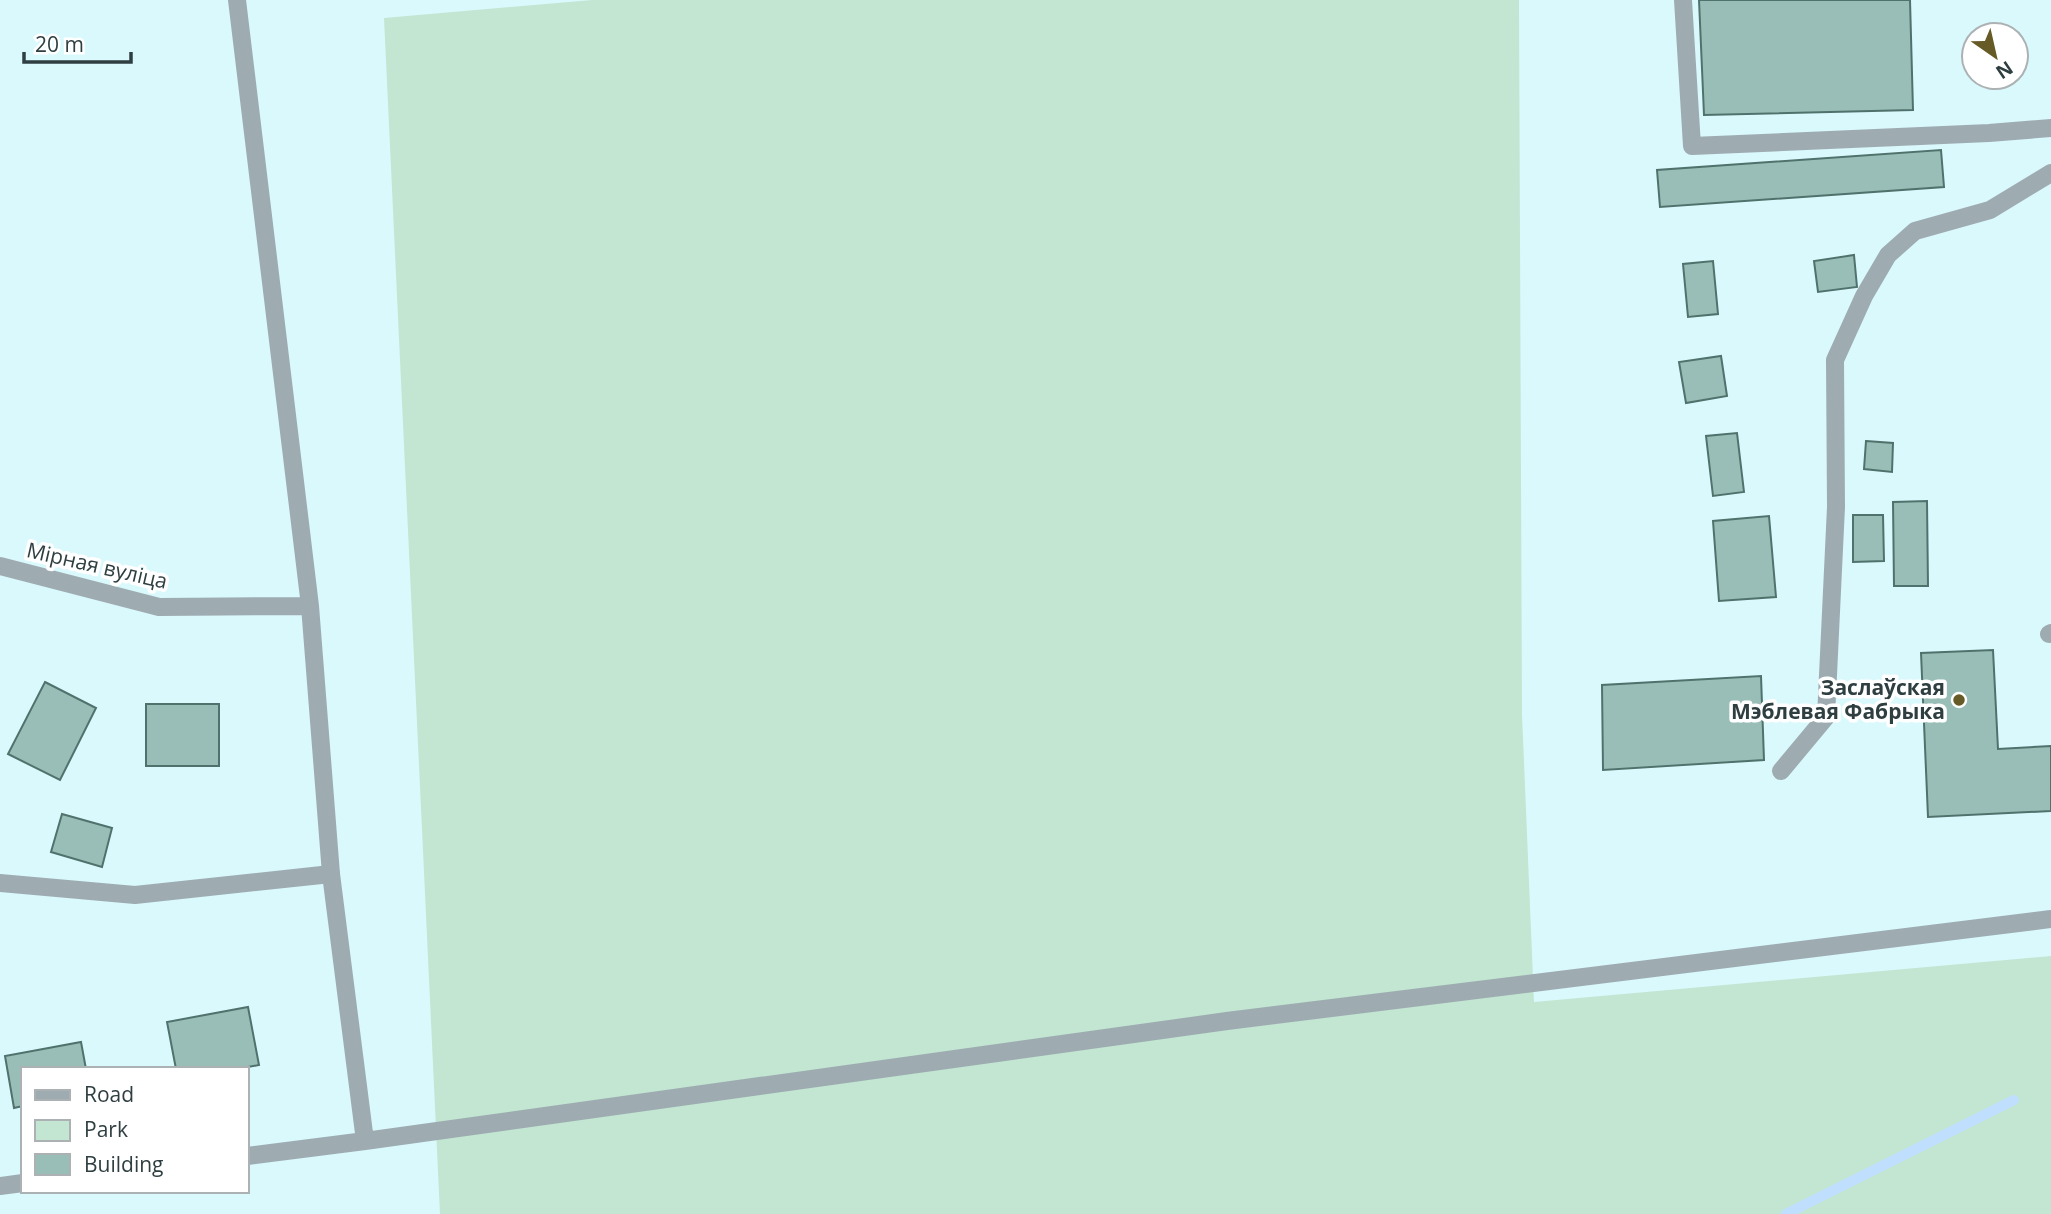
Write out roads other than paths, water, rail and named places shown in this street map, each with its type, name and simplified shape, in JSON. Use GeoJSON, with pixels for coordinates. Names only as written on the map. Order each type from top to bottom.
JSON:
{"type":"FeatureCollection","features":[{"type":"Feature","properties":{"kind":"street"},"geometry":{"type":"LineString","coordinates":[[237,0],[310,606],[331,874],[365,1141]]}},
{"type":"Feature","properties":{"kind":"street"},"geometry":{"type":"LineString","coordinates":[[1683,0],[1692,146],[1975,134],[2051,128]]}},
{"type":"Feature","properties":{"kind":"street"},"geometry":{"type":"LineString","coordinates":[[1781,771],[1826,717],[1836,507],[1835,360],[1864,296],[1888,255],[1915,231],[1990,210],[2051,173]]}},
{"type":"Feature","properties":{"kind":"street","name":"Мірная вуліца"},"geometry":{"type":"LineString","coordinates":[[0,566],[159,607],[310,606]]}},
{"type":"Feature","properties":{"kind":"street"},"geometry":{"type":"LineString","coordinates":[[0,883],[135,895],[331,874]]}},
{"type":"Feature","properties":{"kind":"street"},"geometry":{"type":"LineString","coordinates":[[248,1156],[1227,1021],[2051,919]]}},
{"type":"Feature","properties":{"kind":"street"},"geometry":{"type":"LineString","coordinates":[[0,1186],[21,1183]]}},
{"type":"Feature","properties":{"kind":"waterway"},"geometry":{"type":"LineString","coordinates":[[1786,1214],[2014,1100]]}},
{"type":"Feature","properties":{"kind":"place","name":"Заслаўская Мэблевая Фабрыка"},"geometry":{"type":"Point","coordinates":[1959,700]}}]}
